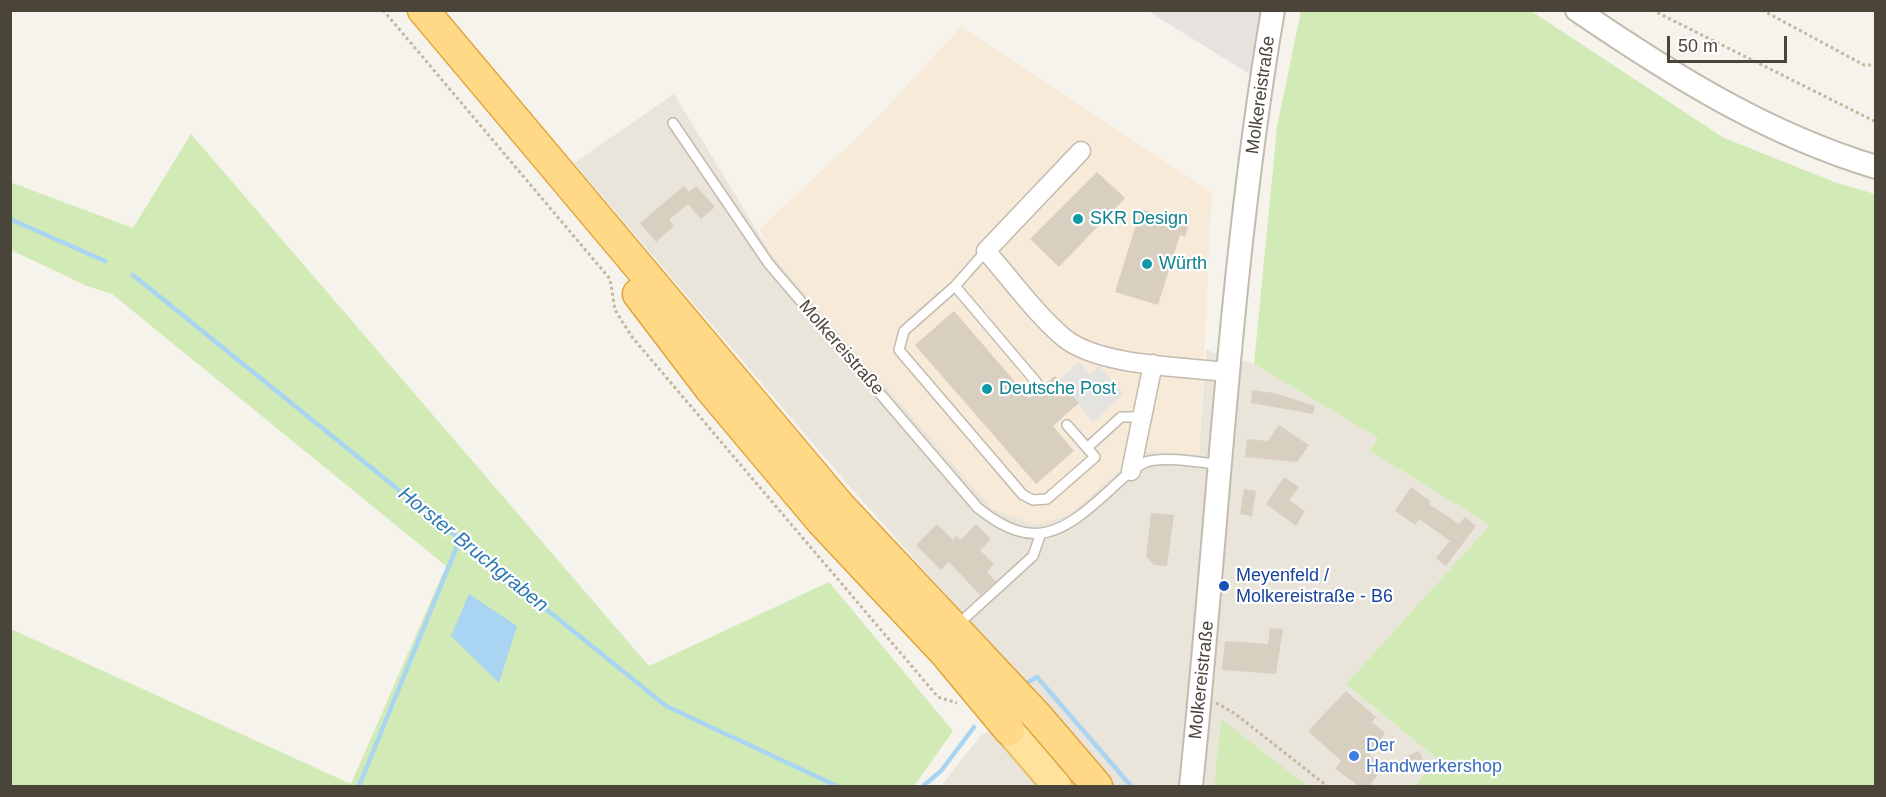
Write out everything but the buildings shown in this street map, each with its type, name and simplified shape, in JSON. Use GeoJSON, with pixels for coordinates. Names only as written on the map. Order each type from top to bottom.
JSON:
{"type":"FeatureCollection","features":[{"type":"Feature","properties":{"kind":"highway"},"geometry":{"type":"LineString","coordinates":[[402,10],[646,303],[677,348],[762,452],[822,522],[944,652],[1009,730]]}},
{"type":"Feature","properties":{"kind":"highway"},"geometry":{"type":"LineString","coordinates":[[423,10],[840,506],[1038,717],[1097,786]]}},
{"type":"Feature","properties":{"kind":"main road"},"geometry":{"type":"LineString","coordinates":[[1009,730],[1057,786]]}},
{"type":"Feature","properties":{"kind":"street","name":"Molkereistraße"},"geometry":{"type":"LineString","coordinates":[[1191,786],[1222,465],[1228,372],[1262,80],[1273,10]]}},
{"type":"Feature","properties":{"kind":"street"},"geometry":{"type":"LineString","coordinates":[[1577,10],[1684,81],[1754,120],[1808,143],[1875,167]]}},
{"type":"Feature","properties":{"kind":"street"},"geometry":{"type":"LineString","coordinates":[[1081,151],[986,251],[1063,337],[1081,349],[1098,355],[1153,364],[1228,372]]}},
{"type":"Feature","properties":{"kind":"street"},"geometry":{"type":"LineString","coordinates":[[1131,471],[1153,364]]}},
{"type":"Feature","properties":{"kind":"lane","name":"Molkereistraße"},"geometry":{"type":"LineString","coordinates":[[673,123],[769,264],[978,508],[1000,525],[1019,532],[1041,533],[1067,526],[1131,471],[1148,462],[1186,461],[1222,465]]}},
{"type":"Feature","properties":{"kind":"lane"},"geometry":{"type":"LineString","coordinates":[[986,251],[955,286],[904,331],[899,350],[1023,495],[1033,500],[1047,499],[1095,457],[1068,425]]}},
{"type":"Feature","properties":{"kind":"lane"},"geometry":{"type":"LineString","coordinates":[[955,286],[1037,383]]}},
{"type":"Feature","properties":{"kind":"lane"},"geometry":{"type":"LineString","coordinates":[[1087,448],[1121,417],[1142,417]]}},
{"type":"Feature","properties":{"kind":"lane"},"geometry":{"type":"LineString","coordinates":[[966,617],[1033,556],[1041,533]]}},
{"type":"Feature","properties":{"kind":"path"},"geometry":{"type":"LineString","coordinates":[[1652,10],[1875,122]]}},
{"type":"Feature","properties":{"kind":"path"},"geometry":{"type":"LineString","coordinates":[[1663,16],[1666,10]]}},
{"type":"Feature","properties":{"kind":"path"},"geometry":{"type":"LineString","coordinates":[[1762,10],[1864,65],[1875,64]]}},
{"type":"Feature","properties":{"kind":"path"},"geometry":{"type":"LineString","coordinates":[[1200,701],[1217,704],[1234,712],[1327,786]]}},
{"type":"Feature","properties":{"kind":"shaded area"},"geometry":{"type":"Polygon","coordinates":[[[1148,11],[1286,11],[1272,88],[1148,11]]]}},
{"type":"Feature","properties":{"kind":"shaded area"},"geometry":{"type":"Polygon","coordinates":[[[961,27],[1212,192],[1199,454],[1143,451],[1068,516],[1035,525],[991,508],[773,257],[760,229],[873,122],[961,27]]]}},
{"type":"Feature","properties":{"kind":"shaded area"},"geometry":{"type":"Polygon","coordinates":[[[674,94],[773,257],[1105,481],[1143,451],[1199,454],[1206,350],[1254,364],[1378,438],[1370,451],[1490,525],[1346,684],[1437,759],[1414,786],[1308,786],[1221,719],[1214,786],[941,786],[980,736],[1043,704],[845,481],[574,163],[674,94]]]}},
{"type":"Feature","properties":{"kind":"shaded area"},"geometry":{"type":"Polygon","coordinates":[[[1079,362],[1090,375],[1099,366],[1124,394],[1093,422],[1059,380],[1079,362]]]}},
{"type":"Feature","properties":{"kind":"green space"},"geometry":{"type":"Polygon","coordinates":[[[1301,11],[1531,11],[1724,138],[1837,183],[1875,194],[1875,786],[1414,786],[1437,759],[1346,684],[1490,525],[1370,451],[1378,438],[1254,364],[1277,127],[1301,11]]]}},
{"type":"Feature","properties":{"kind":"green space"},"geometry":{"type":"Polygon","coordinates":[[[191,134],[649,666],[829,582],[953,731],[914,786],[11,786],[11,629],[351,784],[446,566],[112,294],[87,286],[11,250],[10,182],[133,228],[191,134]]]}},
{"type":"Feature","properties":{"kind":"green space"},"geometry":{"type":"Polygon","coordinates":[[[1221,719],[1308,786],[1214,786],[1221,719]]]}},
{"type":"Feature","properties":{"kind":"water"},"geometry":{"type":"Polygon","coordinates":[[[469,594],[517,626],[499,683],[451,636],[469,594]]]}},
{"type":"Feature","properties":{"kind":"waterway","name":"Horster Bruchgraben"},"geometry":{"type":"LineString","coordinates":[[10,219],[105,261]]}},
{"type":"Feature","properties":{"kind":"waterway","name":"Horster Bruchgraben"},"geometry":{"type":"LineString","coordinates":[[133,275],[666,706],[837,786]]}},
{"type":"Feature","properties":{"kind":"waterway"},"geometry":{"type":"LineString","coordinates":[[359,786],[460,539]]}},
{"type":"Feature","properties":{"kind":"waterway","name":"Horster Bruchgraben"},"geometry":{"type":"LineString","coordinates":[[1028,682],[1037,677],[1131,786]]}},
{"type":"Feature","properties":{"kind":"waterway","name":"Horster Bruchgraben"},"geometry":{"type":"LineString","coordinates":[[923,786],[941,771],[974,727]]}},
{"type":"Feature","properties":{"kind":"place","name":"SKR Design"},"geometry":{"type":"Point","coordinates":[1078,219]}},
{"type":"Feature","properties":{"kind":"place","name":"Würth"},"geometry":{"type":"Point","coordinates":[1147,264]}},
{"type":"Feature","properties":{"kind":"place","name":"Deutsche Post"},"geometry":{"type":"Point","coordinates":[987,389]}},
{"type":"Feature","properties":{"kind":"place","name":"Meyenfeld / Molkereistraße - B6"},"geometry":{"type":"Point","coordinates":[1224,586]}},
{"type":"Feature","properties":{"kind":"place","name":"Der Handwerkershop"},"geometry":{"type":"Point","coordinates":[1354,756]}}]}
